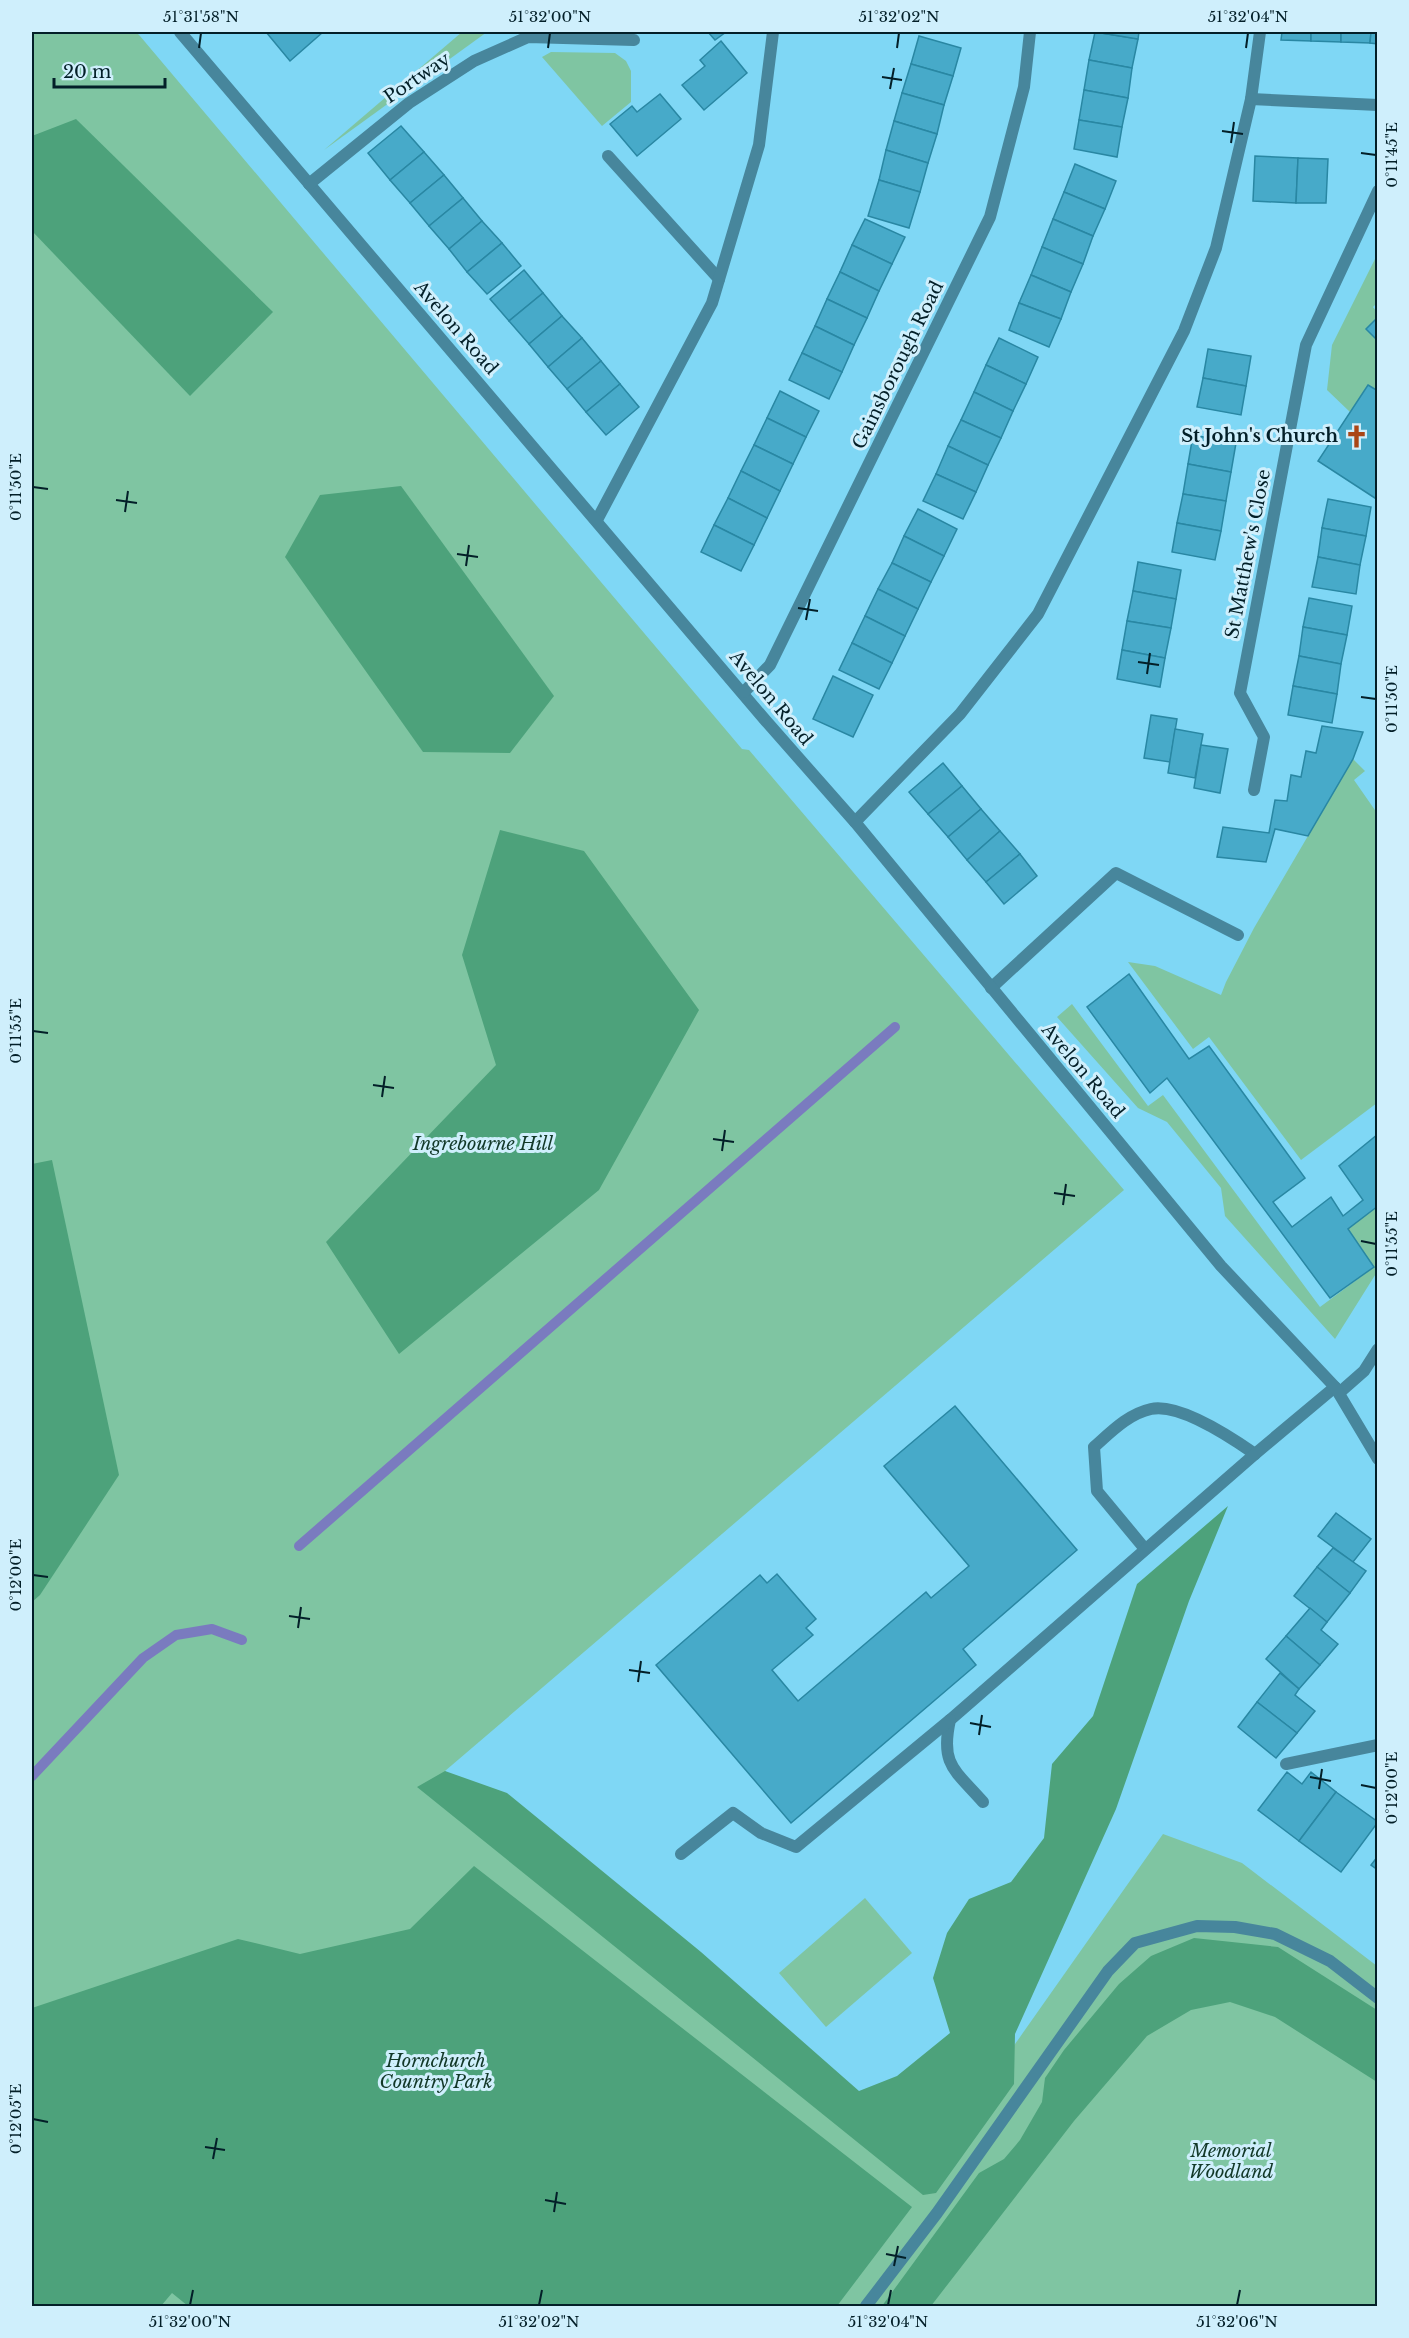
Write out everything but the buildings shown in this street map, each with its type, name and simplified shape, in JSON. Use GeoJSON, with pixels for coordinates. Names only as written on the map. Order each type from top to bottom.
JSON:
{"type":"FeatureCollection","features":[{"type":"Feature","properties":{"kind":"street","name":"Avelon Road"},"geometry":{"type":"LineString","coordinates":[[180,32],[855,822],[1221,1266],[1337,1390],[1377,1460]]}},
{"type":"Feature","properties":{"kind":"street"},"geometry":{"type":"LineString","coordinates":[[597,520],[712,303],[759,145],[773,32]]}},
{"type":"Feature","properties":{"kind":"street","name":"Gainsborough Road"},"geometry":{"type":"LineString","coordinates":[[744,692],[770,665],[990,217],[1024,87],[1030,32]]}},
{"type":"Feature","properties":{"kind":"street"},"geometry":{"type":"LineString","coordinates":[[855,822],[960,714],[1038,614],[1184,331],[1216,248],[1251,99],[1260,32]]}},
{"type":"Feature","properties":{"kind":"street","name":"Portway"},"geometry":{"type":"LineString","coordinates":[[309,184],[409,103],[474,61],[528,37],[634,40]]}},
{"type":"Feature","properties":{"kind":"street"},"geometry":{"type":"LineString","coordinates":[[1251,99],[1377,105]]}},
{"type":"Feature","properties":{"kind":"street"},"geometry":{"type":"LineString","coordinates":[[608,156],[719,279]]}},
{"type":"Feature","properties":{"kind":"street","name":"St Matthew's Close"},"geometry":{"type":"LineString","coordinates":[[1254,790],[1264,737],[1240,693],[1306,345],[1377,193]]}},
{"type":"Feature","properties":{"kind":"street"},"geometry":{"type":"LineString","coordinates":[[991,988],[1116,873],[1238,935]]}},
{"type":"Feature","properties":{"kind":"street"},"geometry":{"type":"LineString","coordinates":[[681,1854],[734,1813],[761,1833],[796,1847],[950,1720],[1255,1454],[1364,1371],[1377,1349]]}},
{"type":"Feature","properties":{"kind":"street"},"geometry":{"type":"LineString","coordinates":[[1145,1549],[1097,1491],[1094,1447],[1123,1421],[1152,1408],[1180,1412],[1218,1429],[1255,1454]]}},
{"type":"Feature","properties":{"kind":"street"},"geometry":{"type":"LineString","coordinates":[[950,1720],[946,1740],[949,1764],[983,1802]]}},
{"type":"Feature","properties":{"kind":"street"},"geometry":{"type":"LineString","coordinates":[[1286,1764],[1377,1745]]}},
{"type":"Feature","properties":{"kind":"street"},"geometry":{"type":"LineString","coordinates":[[866,2307],[937,2213],[1108,1971],[1135,1943],[1197,1926],[1235,1927],[1275,1934],[1330,1961],[1377,1998]]}},
{"type":"Feature","properties":{"kind":"green space","name":"Ingrebourne Hill"},"geometry":{"type":"Polygon","coordinates":[[[32,32],[136,32],[140,36],[742,749],[749,750],[1124,1190],[445,1771],[886,2135],[1008,2054],[1163,1834],[1242,1863],[1377,1966],[1377,2306],[32,2306],[32,32]]]}},
{"type":"Feature","properties":{"kind":"green space"},"geometry":{"type":"Polygon","coordinates":[[[462,32],[487,32],[324,150],[462,32]]]}},
{"type":"Feature","properties":{"kind":"green space"},"geometry":{"type":"Polygon","coordinates":[[[551,52],[615,53],[626,61],[631,71],[631,102],[602,126],[542,57],[551,52]]]}},
{"type":"Feature","properties":{"kind":"green space"},"geometry":{"type":"Polygon","coordinates":[[[76,119],[273,312],[190,396],[32,231],[32,136],[76,119]]]}},
{"type":"Feature","properties":{"kind":"green space"},"geometry":{"type":"Polygon","coordinates":[[[1378,253],[1377,303],[1373,307],[1377,312],[1377,317],[1367,329],[1377,341],[1377,391],[1368,385],[1350,412],[1327,390],[1332,345],[1378,253]]]}},
{"type":"Feature","properties":{"kind":"green space"},"geometry":{"type":"Polygon","coordinates":[[[401,486],[554,696],[510,753],[423,752],[285,557],[320,495],[401,486]]]}},
{"type":"Feature","properties":{"kind":"green space"},"geometry":{"type":"Polygon","coordinates":[[[1353,759],[1365,771],[1354,780],[1377,813],[1377,1103],[1301,1160],[1209,1037],[1193,1049],[1128,962],[1155,966],[1221,995],[1254,928],[1353,759]]]}},
{"type":"Feature","properties":{"kind":"green space"},"geometry":{"type":"Polygon","coordinates":[[[500,830],[584,851],[699,1010],[599,1190],[399,1354],[326,1242],[496,1065],[462,955],[500,830]]]}},
{"type":"Feature","properties":{"kind":"green space"},"geometry":{"type":"Polygon","coordinates":[[[1072,1004],[1148,1106],[1163,1095],[1320,1307],[1374,1267],[1348,1229],[1377,1206],[1377,1272],[1335,1339],[1225,1216],[1221,1188],[1167,1122],[1138,1108],[1057,1017],[1072,1004]]]}},
{"type":"Feature","properties":{"kind":"green space"},"geometry":{"type":"Polygon","coordinates":[[[52,1160],[119,1475],[40,1595],[32,1602],[32,1164],[52,1160]]]}},
{"type":"Feature","properties":{"kind":"green space"},"geometry":{"type":"Polygon","coordinates":[[[1228,1506],[1189,1601],[1116,1809],[1015,2034],[1014,2084],[936,2193],[923,2195],[417,1787],[445,1771],[507,1793],[701,1952],[859,2091],[897,2076],[950,2033],[933,1978],[947,1933],[969,1899],[1011,1882],[1044,1838],[1052,1764],[1093,1716],[1137,1584],[1228,1506]]]}},
{"type":"Feature","properties":{"kind":"green space","name":"Hornchurch Country Park"},"geometry":{"type":"Polygon","coordinates":[[[474,1866],[912,2207],[837,2306],[188,2306],[172,2293],[161,2306],[32,2306],[32,2008],[238,1939],[300,1954],[410,1929],[474,1866]]]}},
{"type":"Feature","properties":{"kind":"green space"},"geometry":{"type":"Polygon","coordinates":[[[865,1898],[912,1953],[826,2027],[779,1973],[865,1898]]]}},
{"type":"Feature","properties":{"kind":"green space"},"geometry":{"type":"Polygon","coordinates":[[[1194,1938],[1278,1947],[1377,2010],[1377,2082],[1275,2017],[1230,2002],[1191,2010],[1147,2036],[1074,2121],[931,2306],[882,2306],[979,2173],[1004,2159],[1020,2140],[1042,2102],[1045,2078],[1064,2050],[1119,1984],[1151,1956],[1194,1938]]]}},
{"type":"Feature","properties":{"kind":"waterway"},"geometry":{"type":"LineString","coordinates":[[299,1546],[895,1027]]}},
{"type":"Feature","properties":{"kind":"waterway"},"geometry":{"type":"LineString","coordinates":[[32,1776],[143,1658],[176,1635],[212,1629],[242,1640]]}},
{"type":"Feature","properties":{"kind":"place","name":"St John's Church"},"geometry":{"type":"Point","coordinates":[1356,436]}},
{"type":"Feature","properties":{"kind":"park label","name":"Memorial Woodland"},"geometry":{"type":"Point","coordinates":[1231,2161]}}]}
